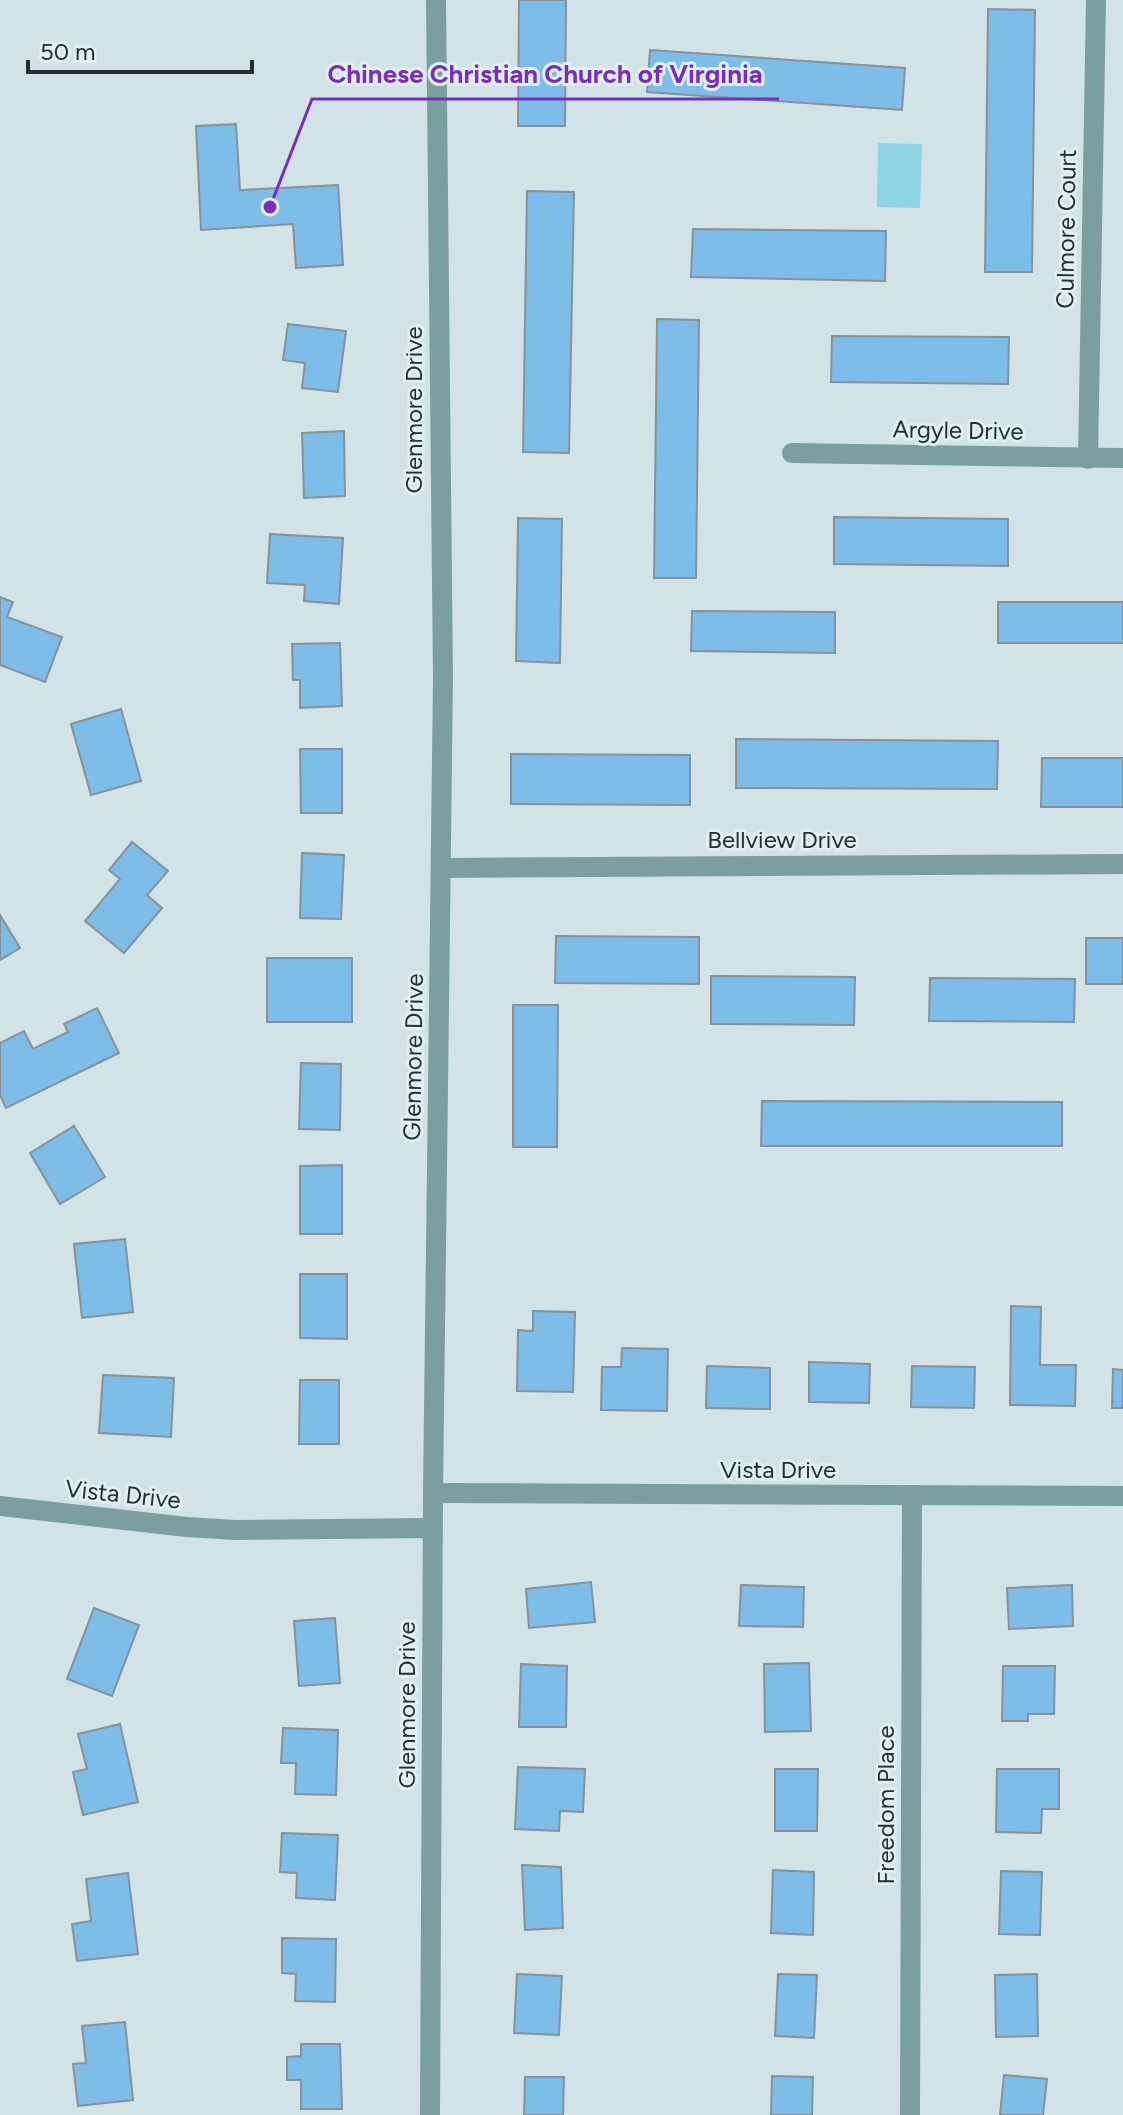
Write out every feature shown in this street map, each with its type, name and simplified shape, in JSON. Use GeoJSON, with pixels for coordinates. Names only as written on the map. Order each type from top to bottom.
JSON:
{"type":"FeatureCollection","features":[{"type":"Feature","properties":{"kind":"street","name":"Glenmore Drive"},"geometry":{"type":"LineString","coordinates":[[430,2115],[433,1493],[442,868],[436,0]]}},
{"type":"Feature","properties":{"kind":"street","name":"Culmore Court"},"geometry":{"type":"LineString","coordinates":[[1088,459],[1096,0]]}},
{"type":"Feature","properties":{"kind":"street","name":"Argyle Drive"},"geometry":{"type":"LineString","coordinates":[[792,453],[1123,458]]}},
{"type":"Feature","properties":{"kind":"street","name":"Bellview Drive"},"geometry":{"type":"LineString","coordinates":[[442,868],[1123,864]]}},
{"type":"Feature","properties":{"kind":"street","name":"Vista Drive"},"geometry":{"type":"LineString","coordinates":[[433,1493],[1123,1496]]}},
{"type":"Feature","properties":{"kind":"street","name":"Freedom Place"},"geometry":{"type":"LineString","coordinates":[[910,2115],[912,1495]]}},
{"type":"Feature","properties":{"kind":"street","name":"Vista Drive"},"geometry":{"type":"LineString","coordinates":[[0,1506],[236,1530],[433,1528]]}},
{"type":"Feature","properties":{"kind":"shaded area"},"geometry":{"type":"Polygon","coordinates":[[[878,143],[922,144],[920,208],[877,207],[878,143]]]}},
{"type":"Feature","properties":{"kind":"building"},"geometry":{"type":"Polygon","coordinates":[[[519,0],[566,0],[565,126],[518,126],[519,0]]]}},
{"type":"Feature","properties":{"kind":"building"},"geometry":{"type":"Polygon","coordinates":[[[988,9],[1035,10],[1032,272],[985,272],[988,9]]]}},
{"type":"Feature","properties":{"kind":"building"},"geometry":{"type":"Polygon","coordinates":[[[650,50],[905,68],[902,110],[647,92],[650,50]]]}},
{"type":"Feature","properties":{"kind":"building"},"geometry":{"type":"Polygon","coordinates":[[[236,124],[240,190],[338,185],[343,265],[296,268],[293,224],[201,230],[196,126],[236,124]]]}},
{"type":"Feature","properties":{"kind":"building"},"geometry":{"type":"Polygon","coordinates":[[[527,191],[574,192],[569,453],[523,452],[527,191]]]}},
{"type":"Feature","properties":{"kind":"building"},"geometry":{"type":"Polygon","coordinates":[[[693,229],[886,231],[885,281],[691,277],[693,229]]]}},
{"type":"Feature","properties":{"kind":"building"},"geometry":{"type":"Polygon","coordinates":[[[657,319],[699,320],[696,578],[654,578],[657,319]]]}},
{"type":"Feature","properties":{"kind":"building"},"geometry":{"type":"Polygon","coordinates":[[[288,324],[346,331],[338,392],[302,388],[305,363],[283,360],[288,324]]]}},
{"type":"Feature","properties":{"kind":"building"},"geometry":{"type":"Polygon","coordinates":[[[832,336],[1009,337],[1008,384],[831,382],[832,336]]]}},
{"type":"Feature","properties":{"kind":"building"},"geometry":{"type":"Polygon","coordinates":[[[344,431],[345,496],[304,498],[302,433],[344,431]]]}},
{"type":"Feature","properties":{"kind":"building"},"geometry":{"type":"Polygon","coordinates":[[[834,517],[1008,519],[1008,566],[834,564],[834,517]]]}},
{"type":"Feature","properties":{"kind":"building"},"geometry":{"type":"Polygon","coordinates":[[[518,518],[562,519],[560,663],[516,661],[518,518]]]}},
{"type":"Feature","properties":{"kind":"building"},"geometry":{"type":"Polygon","coordinates":[[[270,534],[343,538],[339,604],[304,601],[305,585],[267,583],[270,534]]]}},
{"type":"Feature","properties":{"kind":"building"},"geometry":{"type":"Polygon","coordinates":[[[0,597],[13,602],[7,617],[62,637],[45,682],[0,665],[0,597]]]}},
{"type":"Feature","properties":{"kind":"building"},"geometry":{"type":"Polygon","coordinates":[[[998,602],[1123,602],[1123,643],[998,643],[998,602]]]}},
{"type":"Feature","properties":{"kind":"building"},"geometry":{"type":"Polygon","coordinates":[[[692,611],[835,612],[835,653],[691,651],[692,611]]]}},
{"type":"Feature","properties":{"kind":"building"},"geometry":{"type":"Polygon","coordinates":[[[340,643],[342,706],[300,708],[300,680],[293,680],[292,644],[340,643]]]}},
{"type":"Feature","properties":{"kind":"building"},"geometry":{"type":"Polygon","coordinates":[[[121,709],[141,781],[91,795],[71,724],[121,709]]]}},
{"type":"Feature","properties":{"kind":"building"},"geometry":{"type":"Polygon","coordinates":[[[736,739],[998,741],[997,789],[736,788],[736,739]]]}},
{"type":"Feature","properties":{"kind":"building"},"geometry":{"type":"Polygon","coordinates":[[[300,749],[342,749],[342,813],[301,813],[300,749]]]}},
{"type":"Feature","properties":{"kind":"building"},"geometry":{"type":"Polygon","coordinates":[[[511,754],[690,755],[690,805],[511,804],[511,754]]]}},
{"type":"Feature","properties":{"kind":"building"},"geometry":{"type":"Polygon","coordinates":[[[1042,758],[1123,758],[1123,807],[1041,807],[1042,758]]]}},
{"type":"Feature","properties":{"kind":"building"},"geometry":{"type":"Polygon","coordinates":[[[132,842],[168,871],[147,895],[162,908],[124,953],[85,921],[120,879],[109,870],[132,842]]]}},
{"type":"Feature","properties":{"kind":"building"},"geometry":{"type":"Polygon","coordinates":[[[302,853],[344,855],[341,919],[300,918],[302,853]]]}},
{"type":"Feature","properties":{"kind":"building"},"geometry":{"type":"Polygon","coordinates":[[[0,915],[20,948],[0,960],[0,915]]]}},
{"type":"Feature","properties":{"kind":"building"},"geometry":{"type":"Polygon","coordinates":[[[556,936],[699,937],[699,984],[555,983],[556,936]]]}},
{"type":"Feature","properties":{"kind":"building"},"geometry":{"type":"Polygon","coordinates":[[[1086,938],[1123,938],[1123,984],[1086,984],[1086,938]]]}},
{"type":"Feature","properties":{"kind":"building"},"geometry":{"type":"Polygon","coordinates":[[[267,958],[352,958],[352,1022],[267,1022],[267,958]]]}},
{"type":"Feature","properties":{"kind":"building"},"geometry":{"type":"Polygon","coordinates":[[[711,976],[855,977],[854,1025],[711,1024],[711,976]]]}},
{"type":"Feature","properties":{"kind":"building"},"geometry":{"type":"Polygon","coordinates":[[[930,978],[1075,979],[1074,1022],[929,1021],[930,978]]]}},
{"type":"Feature","properties":{"kind":"building"},"geometry":{"type":"Polygon","coordinates":[[[513,1005],[558,1005],[557,1147],[513,1147],[513,1005]]]}},
{"type":"Feature","properties":{"kind":"building"},"geometry":{"type":"Polygon","coordinates":[[[97,1008],[119,1053],[6,1108],[0,1095],[0,1043],[24,1031],[33,1049],[68,1032],[64,1024],[97,1008]]]}},
{"type":"Feature","properties":{"kind":"building"},"geometry":{"type":"Polygon","coordinates":[[[301,1063],[341,1064],[340,1130],[299,1129],[301,1063]]]}},
{"type":"Feature","properties":{"kind":"building"},"geometry":{"type":"Polygon","coordinates":[[[762,1101],[1062,1102],[1062,1146],[761,1146],[762,1101]]]}},
{"type":"Feature","properties":{"kind":"building"},"geometry":{"type":"Polygon","coordinates":[[[74,1126],[105,1177],[60,1204],[30,1153],[74,1126]]]}},
{"type":"Feature","properties":{"kind":"building"},"geometry":{"type":"Polygon","coordinates":[[[342,1165],[342,1234],[300,1234],[300,1166],[342,1165]]]}},
{"type":"Feature","properties":{"kind":"building"},"geometry":{"type":"Polygon","coordinates":[[[125,1239],[133,1312],[82,1318],[74,1244],[125,1239]]]}},
{"type":"Feature","properties":{"kind":"building"},"geometry":{"type":"Polygon","coordinates":[[[300,1274],[347,1274],[347,1339],[300,1338],[300,1274]]]}},
{"type":"Feature","properties":{"kind":"building"},"geometry":{"type":"Polygon","coordinates":[[[1011,1306],[1041,1307],[1040,1365],[1076,1365],[1075,1406],[1010,1405],[1011,1306]]]}},
{"type":"Feature","properties":{"kind":"building"},"geometry":{"type":"Polygon","coordinates":[[[533,1311],[575,1312],[573,1392],[517,1391],[518,1330],[533,1331],[533,1311]]]}},
{"type":"Feature","properties":{"kind":"building"},"geometry":{"type":"Polygon","coordinates":[[[622,1348],[668,1349],[667,1411],[601,1410],[602,1367],[621,1367],[622,1348]]]}},
{"type":"Feature","properties":{"kind":"building"},"geometry":{"type":"Polygon","coordinates":[[[809,1362],[870,1364],[869,1403],[809,1402],[809,1362]]]}},
{"type":"Feature","properties":{"kind":"building"},"geometry":{"type":"Polygon","coordinates":[[[707,1366],[770,1368],[770,1409],[706,1408],[707,1366]]]}},
{"type":"Feature","properties":{"kind":"building"},"geometry":{"type":"Polygon","coordinates":[[[912,1366],[975,1367],[974,1408],[911,1407],[912,1366]]]}},
{"type":"Feature","properties":{"kind":"building"},"geometry":{"type":"Polygon","coordinates":[[[1113,1369],[1123,1370],[1123,1408],[1112,1408],[1113,1369]]]}},
{"type":"Feature","properties":{"kind":"building"},"geometry":{"type":"Polygon","coordinates":[[[103,1375],[174,1378],[171,1437],[99,1433],[103,1375]]]}},
{"type":"Feature","properties":{"kind":"building"},"geometry":{"type":"Polygon","coordinates":[[[300,1380],[339,1380],[339,1444],[299,1444],[300,1380]]]}},
{"type":"Feature","properties":{"kind":"building"},"geometry":{"type":"Polygon","coordinates":[[[591,1582],[595,1622],[529,1628],[526,1589],[591,1582]]]}},
{"type":"Feature","properties":{"kind":"building"},"geometry":{"type":"Polygon","coordinates":[[[741,1585],[804,1587],[803,1627],[739,1626],[741,1585]]]}},
{"type":"Feature","properties":{"kind":"building"},"geometry":{"type":"Polygon","coordinates":[[[1072,1585],[1073,1626],[1009,1629],[1007,1588],[1072,1585]]]}},
{"type":"Feature","properties":{"kind":"building"},"geometry":{"type":"Polygon","coordinates":[[[94,1608],[139,1625],[112,1696],[67,1679],[94,1608]]]}},
{"type":"Feature","properties":{"kind":"building"},"geometry":{"type":"Polygon","coordinates":[[[335,1618],[340,1683],[299,1686],[294,1621],[335,1618]]]}},
{"type":"Feature","properties":{"kind":"building"},"geometry":{"type":"Polygon","coordinates":[[[809,1663],[811,1731],[765,1732],[764,1664],[809,1663]]]}},
{"type":"Feature","properties":{"kind":"building"},"geometry":{"type":"Polygon","coordinates":[[[521,1664],[567,1666],[566,1727],[519,1727],[521,1664]]]}},
{"type":"Feature","properties":{"kind":"building"},"geometry":{"type":"Polygon","coordinates":[[[1003,1666],[1055,1666],[1054,1714],[1028,1714],[1028,1721],[1002,1721],[1003,1666]]]}},
{"type":"Feature","properties":{"kind":"building"},"geometry":{"type":"Polygon","coordinates":[[[120,1724],[138,1802],[83,1815],[73,1772],[87,1769],[78,1734],[120,1724]]]}},
{"type":"Feature","properties":{"kind":"building"},"geometry":{"type":"Polygon","coordinates":[[[283,1728],[338,1730],[336,1795],[295,1794],[296,1763],[281,1763],[283,1728]]]}},
{"type":"Feature","properties":{"kind":"building"},"geometry":{"type":"Polygon","coordinates":[[[518,1767],[585,1769],[583,1812],[560,1811],[559,1831],[515,1829],[518,1767]]]}},
{"type":"Feature","properties":{"kind":"building"},"geometry":{"type":"Polygon","coordinates":[[[775,1769],[818,1769],[817,1831],[775,1831],[775,1769]]]}},
{"type":"Feature","properties":{"kind":"building"},"geometry":{"type":"Polygon","coordinates":[[[997,1769],[1059,1769],[1059,1809],[1042,1809],[1041,1833],[996,1832],[997,1769]]]}},
{"type":"Feature","properties":{"kind":"building"},"geometry":{"type":"Polygon","coordinates":[[[282,1833],[338,1835],[335,1900],[296,1898],[297,1873],[280,1872],[282,1833]]]}},
{"type":"Feature","properties":{"kind":"building"},"geometry":{"type":"Polygon","coordinates":[[[522,1865],[561,1867],[563,1928],[525,1930],[522,1865]]]}},
{"type":"Feature","properties":{"kind":"building"},"geometry":{"type":"Polygon","coordinates":[[[773,1870],[814,1872],[813,1935],[771,1933],[773,1870]]]}},
{"type":"Feature","properties":{"kind":"building"},"geometry":{"type":"Polygon","coordinates":[[[1001,1871],[1042,1872],[1040,1935],[999,1934],[1001,1871]]]}},
{"type":"Feature","properties":{"kind":"building"},"geometry":{"type":"Polygon","coordinates":[[[128,1873],[138,1954],[77,1961],[72,1924],[91,1921],[86,1879],[128,1873]]]}},
{"type":"Feature","properties":{"kind":"building"},"geometry":{"type":"Polygon","coordinates":[[[282,1938],[336,1939],[335,2002],[295,2001],[296,1974],[282,1973],[282,1938]]]}},
{"type":"Feature","properties":{"kind":"building"},"geometry":{"type":"Polygon","coordinates":[[[517,1974],[562,1976],[559,2035],[514,2033],[517,1974]]]}},
{"type":"Feature","properties":{"kind":"building"},"geometry":{"type":"Polygon","coordinates":[[[778,1974],[817,1975],[814,2038],[775,2036],[778,1974]]]}},
{"type":"Feature","properties":{"kind":"building"},"geometry":{"type":"Polygon","coordinates":[[[1037,1974],[1038,2036],[996,2037],[995,1975],[1037,1974]]]}},
{"type":"Feature","properties":{"kind":"building"},"geometry":{"type":"Polygon","coordinates":[[[125,2022],[133,2100],[78,2106],[73,2064],[86,2063],[82,2026],[125,2022]]]}},
{"type":"Feature","properties":{"kind":"building"},"geometry":{"type":"Polygon","coordinates":[[[301,2044],[340,2044],[342,2109],[301,2109],[301,2080],[287,2080],[287,2057],[301,2056],[301,2044]]]}},
{"type":"Feature","properties":{"kind":"building"},"geometry":{"type":"Polygon","coordinates":[[[1004,2075],[1047,2079],[1043,2115],[1000,2115],[1004,2075]]]}},
{"type":"Feature","properties":{"kind":"building"},"geometry":{"type":"Polygon","coordinates":[[[772,2076],[813,2077],[812,2115],[771,2115],[772,2076]]]}},
{"type":"Feature","properties":{"kind":"building"},"geometry":{"type":"Polygon","coordinates":[[[525,2077],[564,2077],[563,2115],[524,2115],[525,2077]]]}},
{"type":"Feature","properties":{"kind":"place","name":"Chinese Christian Church of Virginia"},"geometry":{"type":"Point","coordinates":[270,207]}}]}
